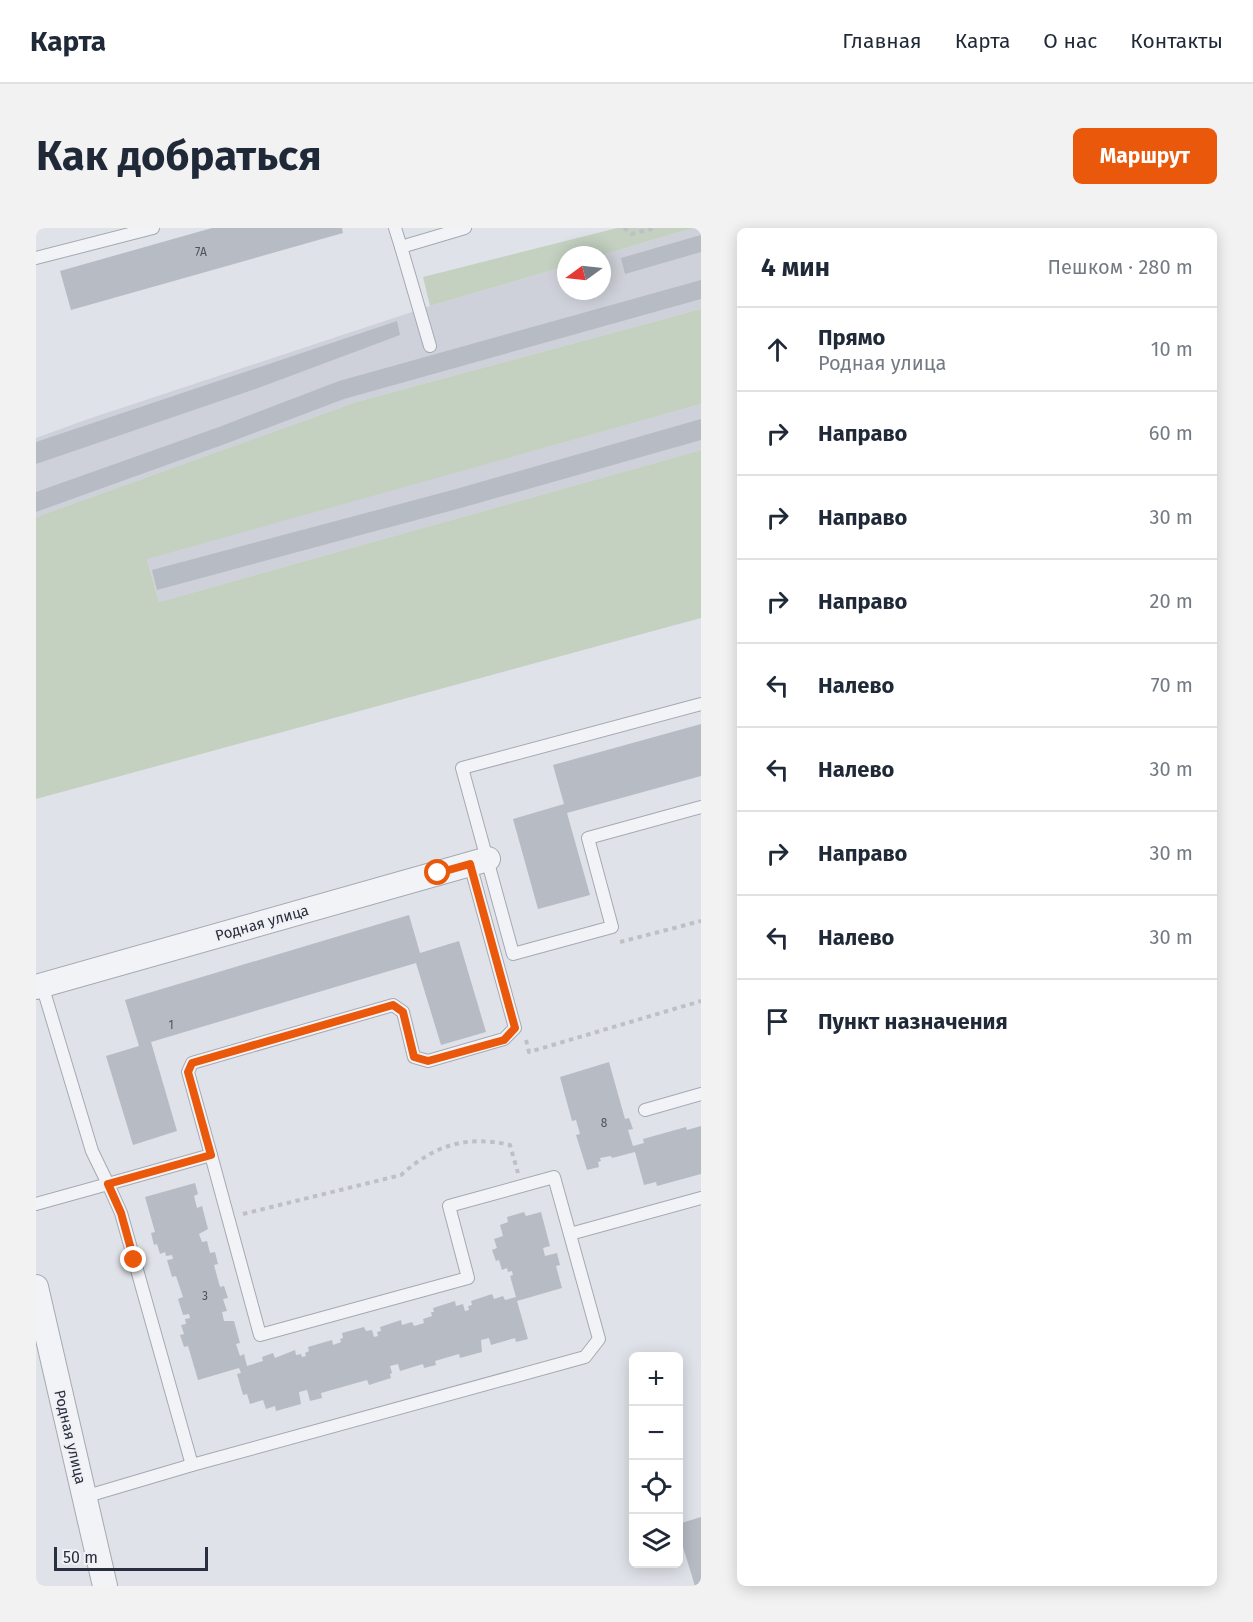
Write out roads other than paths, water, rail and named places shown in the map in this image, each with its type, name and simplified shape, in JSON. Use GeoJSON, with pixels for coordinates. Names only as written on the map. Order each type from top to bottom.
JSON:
{"type":"FeatureCollection","features":[{"type":"Feature","properties":{"kind":"street","name":"Родная улица"},"geometry":{"type":"LineString","coordinates":[[39,986],[479,861]]}},
{"type":"Feature","properties":{"kind":"street","name":"Родная улица"},"geometry":{"type":"LineString","coordinates":[[36,1287],[105,1586]]}},
{"type":"Feature","properties":{"kind":"lane"},"geometry":{"type":"LineString","coordinates":[[36,258],[153,228]]}},
{"type":"Feature","properties":{"kind":"lane"},"geometry":{"type":"LineString","coordinates":[[395,228],[430,346]]}},
{"type":"Feature","properties":{"kind":"lane"},"geometry":{"type":"LineString","coordinates":[[401,248],[465,228]]}},
{"type":"Feature","properties":{"kind":"lane"},"geometry":{"type":"LineString","coordinates":[[84,1497],[192,1464],[585,1357],[599,1339],[554,1177],[449,1206],[468,1278],[260,1335],[188,1072],[192,1063],[393,1005],[403,1012],[414,1057],[428,1061],[504,1040],[515,1028],[479,861],[462,768],[701,704]]}},
{"type":"Feature","properties":{"kind":"lane"},"geometry":{"type":"LineString","coordinates":[[479,861],[513,954],[612,927],[588,838],[701,807]]}},
{"type":"Feature","properties":{"kind":"lane"},"geometry":{"type":"LineString","coordinates":[[39,986],[92,1151],[121,1213],[192,1464]]}},
{"type":"Feature","properties":{"kind":"lane"},"geometry":{"type":"LineString","coordinates":[[645,1110],[701,1094]]}},
{"type":"Feature","properties":{"kind":"lane"},"geometry":{"type":"LineString","coordinates":[[36,1204],[211,1155]]}},
{"type":"Feature","properties":{"kind":"lane"},"geometry":{"type":"LineString","coordinates":[[570,1234],[701,1198]]}}]}
